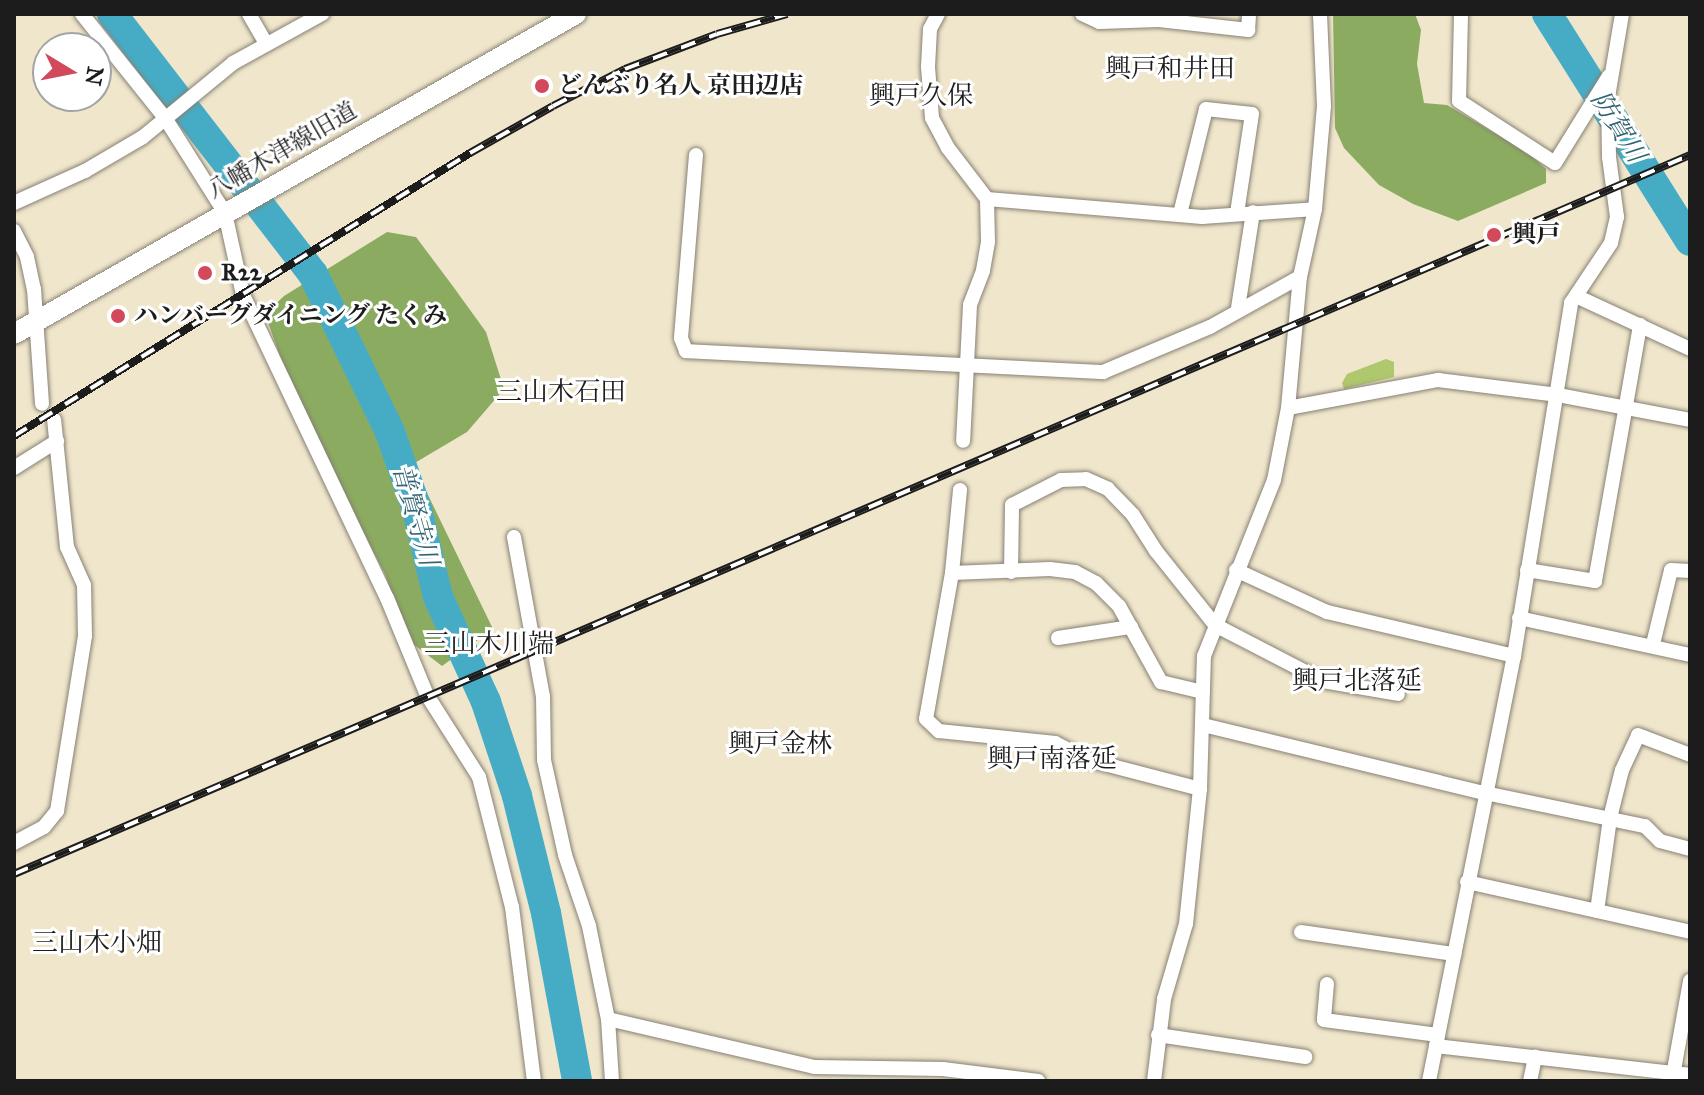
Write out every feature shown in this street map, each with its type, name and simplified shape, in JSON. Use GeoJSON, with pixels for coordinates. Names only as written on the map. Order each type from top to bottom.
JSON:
{"type":"FeatureCollection","features":[{"type":"Feature","properties":{"kind":"street"},"geometry":{"type":"LineString","coordinates":[[82,14],[167,117],[229,211],[243,295],[381,584],[427,695],[479,777],[512,907],[534,1081]]}},
{"type":"Feature","properties":{"kind":"street"},"geometry":{"type":"LineString","coordinates":[[249,14],[266,43]]}},
{"type":"Feature","properties":{"kind":"street"},"geometry":{"type":"LineString","coordinates":[[14,203],[85,171],[143,137],[233,63],[322,14]]}},
{"type":"Feature","properties":{"kind":"street","name":"八幡木津線旧道"},"geometry":{"type":"LineString","coordinates":[[14,334],[576,14]]}},
{"type":"Feature","properties":{"kind":"street"},"geometry":{"type":"LineString","coordinates":[[938,14],[930,29],[928,67],[932,118],[948,148],[987,199],[988,242],[983,271],[970,305],[963,441]]}},
{"type":"Feature","properties":{"kind":"street"},"geometry":{"type":"LineString","coordinates":[[1082,14],[1099,22],[1159,20],[1248,30],[1249,14]]}},
{"type":"Feature","properties":{"kind":"street"},"geometry":{"type":"LineString","coordinates":[[1154,1081],[1164,999],[1186,924],[1200,789],[1204,656],[1274,480],[1288,408],[1300,277],[1315,209],[1324,106],[1320,14]]}},
{"type":"Feature","properties":{"kind":"street"},"geometry":{"type":"LineString","coordinates":[[1461,14],[1459,101],[1555,163],[1613,69]]}},
{"type":"Feature","properties":{"kind":"street"},"geometry":{"type":"LineString","coordinates":[[1429,1081],[1514,656],[1571,303],[1611,243],[1617,217],[1608,130],[1622,14]]}},
{"type":"Feature","properties":{"kind":"street"},"geometry":{"type":"LineString","coordinates":[[1180,214],[1206,109],[1252,114],[1237,213]]}},
{"type":"Feature","properties":{"kind":"street"},"geometry":{"type":"LineString","coordinates":[[696,155],[681,338],[686,351],[965,368],[1103,372],[1210,327],[1238,308],[1300,277]]}},
{"type":"Feature","properties":{"kind":"street"},"geometry":{"type":"LineString","coordinates":[[987,199],[1180,214],[1315,209]]}},
{"type":"Feature","properties":{"kind":"street"},"geometry":{"type":"LineString","coordinates":[[1238,308],[1253,212]]}},
{"type":"Feature","properties":{"kind":"street"},"geometry":{"type":"LineString","coordinates":[[14,231],[27,257],[34,289],[42,404]]}},
{"type":"Feature","properties":{"kind":"street"},"geometry":{"type":"LineString","coordinates":[[1576,296],[1690,349]]}},
{"type":"Feature","properties":{"kind":"street"},"geometry":{"type":"LineString","coordinates":[[1527,570],[1595,581],[1640,325]]}},
{"type":"Feature","properties":{"kind":"street"},"geometry":{"type":"LineString","coordinates":[[1288,408],[1438,380],[1558,395],[1690,420]]}},
{"type":"Feature","properties":{"kind":"street"},"geometry":{"type":"LineString","coordinates":[[14,843],[44,827],[57,811],[85,636],[84,585],[67,547],[54,420]]}},
{"type":"Feature","properties":{"kind":"street"},"geometry":{"type":"LineString","coordinates":[[14,468],[57,441]]}},
{"type":"Feature","properties":{"kind":"street"},"geometry":{"type":"LineString","coordinates":[[1011,572],[1012,505],[1061,480],[1086,479],[1108,489],[1133,515],[1156,551],[1215,625],[1323,681],[1398,694]]}},
{"type":"Feature","properties":{"kind":"street"},"geometry":{"type":"LineString","coordinates":[[960,490],[952,573],[926,719],[939,731],[1055,743],[1089,760],[1200,789]]}},
{"type":"Feature","properties":{"kind":"street"},"geometry":{"type":"LineString","coordinates":[[514,537],[543,696],[544,760],[565,855],[589,926],[608,1019],[612,1081]]}},
{"type":"Feature","properties":{"kind":"street"},"geometry":{"type":"LineString","coordinates":[[952,573],[1050,569],[1075,572],[1104,590],[1119,606],[1161,682],[1203,692]]}},
{"type":"Feature","properties":{"kind":"street"},"geometry":{"type":"LineString","coordinates":[[1236,570],[1327,612],[1514,656]]}},
{"type":"Feature","properties":{"kind":"street"},"geometry":{"type":"LineString","coordinates":[[1653,644],[1671,570],[1690,571]]}},
{"type":"Feature","properties":{"kind":"street"},"geometry":{"type":"LineString","coordinates":[[1519,618],[1653,644],[1690,655]]}},
{"type":"Feature","properties":{"kind":"street"},"geometry":{"type":"LineString","coordinates":[[1058,638],[1131,627]]}},
{"type":"Feature","properties":{"kind":"street"},"geometry":{"type":"LineString","coordinates":[[1203,725],[1485,793],[1645,826],[1660,841],[1690,849]]}},
{"type":"Feature","properties":{"kind":"street"},"geometry":{"type":"LineString","coordinates":[[1597,911],[1610,818],[1622,770],[1638,735],[1690,755]]}},
{"type":"Feature","properties":{"kind":"street"},"geometry":{"type":"LineString","coordinates":[[1467,882],[1690,932]]}},
{"type":"Feature","properties":{"kind":"street"},"geometry":{"type":"LineString","coordinates":[[1301,932],[1454,954]]}},
{"type":"Feature","properties":{"kind":"street"},"geometry":{"type":"LineString","coordinates":[[1672,1077],[1690,981]]}},
{"type":"Feature","properties":{"kind":"street"},"geometry":{"type":"LineString","coordinates":[[1327,984],[1324,1020],[1535,1057],[1672,1077],[1690,1075]]}},
{"type":"Feature","properties":{"kind":"street"},"geometry":{"type":"LineString","coordinates":[[608,1019],[814,1067],[943,1069],[1038,1081]]}},
{"type":"Feature","properties":{"kind":"street"},"geometry":{"type":"LineString","coordinates":[[1158,1035],[1305,1057]]}},
{"type":"Feature","properties":{"kind":"street"},"geometry":{"type":"LineString","coordinates":[[1530,1081],[1535,1057]]}},
{"type":"Feature","properties":{"kind":"green space"},"geometry":{"type":"Polygon","coordinates":[[[1333,14],[1415,14],[1421,30],[1417,64],[1424,103],[1447,105],[1528,153],[1546,169],[1546,183],[1458,221],[1413,204],[1379,185],[1344,148],[1335,128],[1333,14]]]}},
{"type":"Feature","properties":{"kind":"green space"},"geometry":{"type":"Polygon","coordinates":[[[387,232],[416,237],[452,285],[486,332],[504,389],[467,432],[413,464],[493,629],[442,666],[408,640],[385,574],[298,406],[265,314],[284,296],[387,232]]]}},
{"type":"Feature","properties":{"kind":"green space"},"geometry":{"type":"Polygon","coordinates":[[[1386,359],[1394,362],[1394,377],[1344,389],[1342,383],[1347,374],[1386,359]]]}},
{"type":"Feature","properties":{"kind":"waterway","name":"普賢寺川"},"geometry":{"type":"LineString","coordinates":[[112,14],[313,274],[390,432],[417,510],[438,597],[486,702],[517,796],[546,913],[577,1081]]}},
{"type":"Feature","properties":{"kind":"waterway","name":"防賀川"},"geometry":{"type":"LineString","coordinates":[[1547,14],[1690,241]]}},
{"type":"Feature","properties":{"kind":"railway"},"geometry":{"type":"LineString","coordinates":[[14,436],[470,153],[553,106],[625,69],[717,34],[787,14]]}},
{"type":"Feature","properties":{"kind":"railway"},"geometry":{"type":"LineString","coordinates":[[14,874],[1690,155]]}},
{"type":"Feature","properties":{"kind":"place","name":"どんぶり名人 京田辺店"},"geometry":{"type":"Point","coordinates":[542,86]}},
{"type":"Feature","properties":{"kind":"place","name":"興戸"},"geometry":{"type":"Point","coordinates":[1494,235]}},
{"type":"Feature","properties":{"kind":"place","name":"R22"},"geometry":{"type":"Point","coordinates":[205,273]}},
{"type":"Feature","properties":{"kind":"place","name":"ハンバーグダイニング たくみ"},"geometry":{"type":"Point","coordinates":[118,316]}},
{"type":"Feature","properties":{"kind":"district","name":"興戸和井田"},"geometry":{"type":"Point","coordinates":[1170,69]}},
{"type":"Feature","properties":{"kind":"district","name":"興戸久保"},"geometry":{"type":"Point","coordinates":[921,96]}},
{"type":"Feature","properties":{"kind":"district","name":"三山木石田"},"geometry":{"type":"Point","coordinates":[561,392]}},
{"type":"Feature","properties":{"kind":"district","name":"三山木川端"},"geometry":{"type":"Point","coordinates":[489,644]}},
{"type":"Feature","properties":{"kind":"district","name":"興戸北落延"},"geometry":{"type":"Point","coordinates":[1357,681]}},
{"type":"Feature","properties":{"kind":"district","name":"興戸金林"},"geometry":{"type":"Point","coordinates":[780,744]}},
{"type":"Feature","properties":{"kind":"district","name":"興戸南落延"},"geometry":{"type":"Point","coordinates":[1052,759]}},
{"type":"Feature","properties":{"kind":"district","name":"三山木小畑"},"geometry":{"type":"Point","coordinates":[97,943]}}]}
